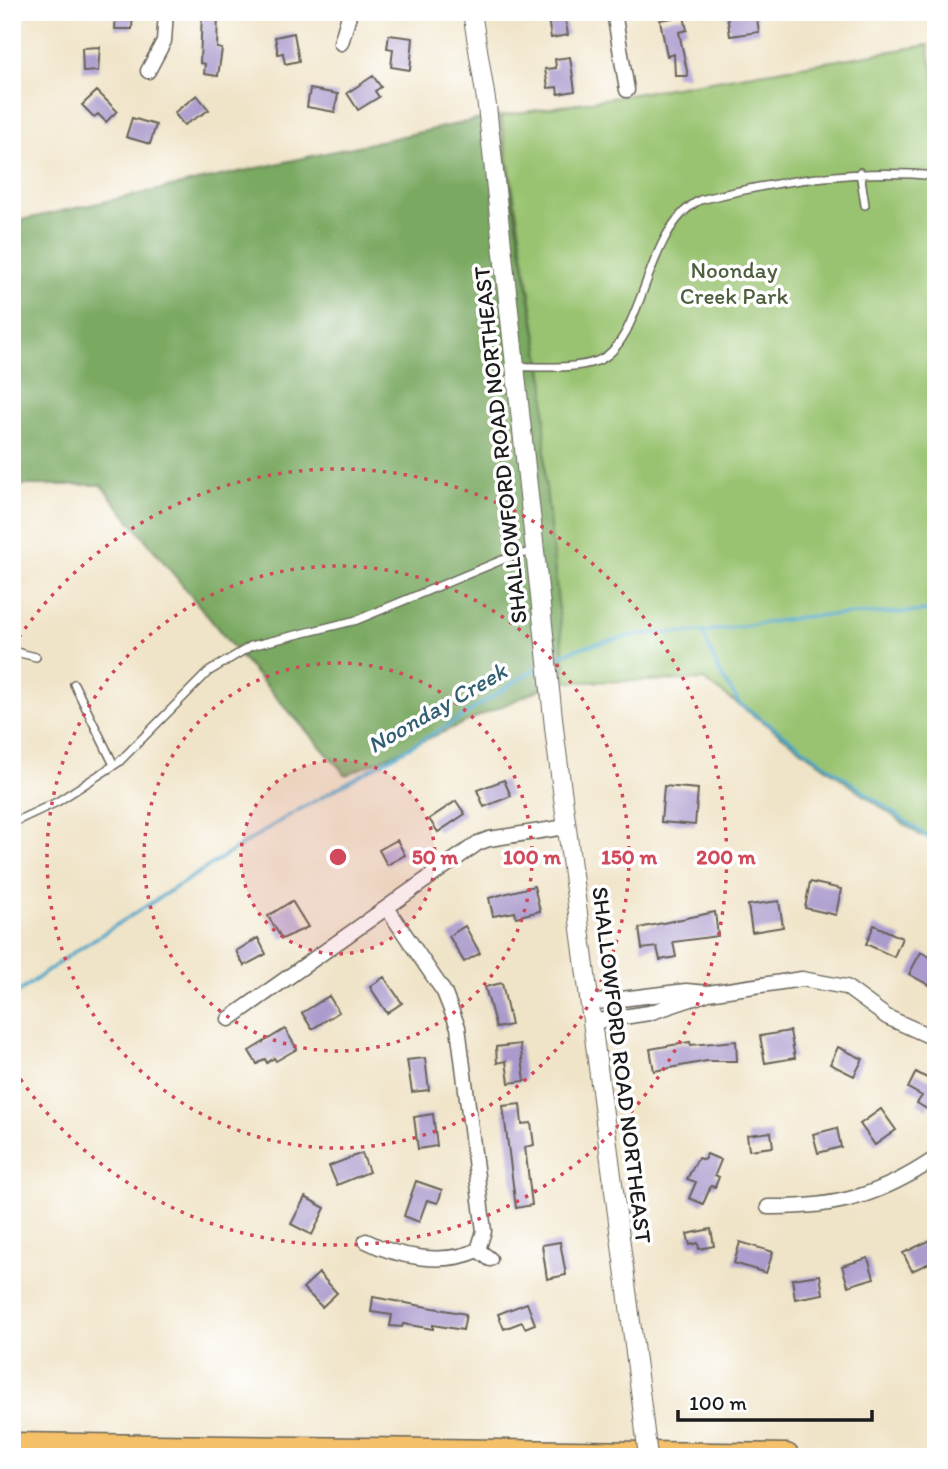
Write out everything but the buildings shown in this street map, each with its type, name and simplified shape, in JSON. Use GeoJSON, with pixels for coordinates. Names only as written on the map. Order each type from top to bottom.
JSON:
{"type":"FeatureCollection","features":[{"type":"Feature","properties":{"kind":"highway"},"geometry":{"type":"LineString","coordinates":[[12,1447],[786,1457]]}},
{"type":"Feature","properties":{"kind":"highway"},"geometry":{"type":"LineString","coordinates":[[233,1450],[346,1457]]}},
{"type":"Feature","properties":{"kind":"street"},"geometry":{"type":"LineString","coordinates":[[148,71],[164,41],[166,12]]}},
{"type":"Feature","properties":{"kind":"street"},"geometry":{"type":"LineString","coordinates":[[341,43],[350,12]]}},
{"type":"Feature","properties":{"kind":"street","name":"SHALLOWFORD ROAD NORTHEAST"},"geometry":{"type":"LineString","coordinates":[[472,12],[487,106],[566,827],[648,1457]]}},
{"type":"Feature","properties":{"kind":"street"},"geometry":{"type":"LineString","coordinates":[[614,12],[627,90]]}},
{"type":"Feature","properties":{"kind":"street"},"geometry":{"type":"LineString","coordinates":[[229,1019],[478,844],[489,839],[566,827]]}},
{"type":"Feature","properties":{"kind":"street"},"geometry":{"type":"LineString","coordinates":[[366,1241],[398,1255],[484,1255],[484,1231],[458,1027],[444,992],[387,908]]}},
{"type":"Feature","properties":{"kind":"street"},"geometry":{"type":"LineString","coordinates":[[591,1022],[649,1013],[708,993],[803,979],[846,987],[893,1021],[936,1039]]}},
{"type":"Feature","properties":{"kind":"street"},"geometry":{"type":"LineString","coordinates":[[589,1003],[686,991],[708,993]]}},
{"type":"Feature","properties":{"kind":"street"},"geometry":{"type":"LineString","coordinates":[[768,1207],[820,1205],[864,1197],[884,1189],[936,1158]]}},
{"type":"Feature","properties":{"kind":"lane"},"geometry":{"type":"LineString","coordinates":[[515,367],[579,365],[606,357],[624,333],[665,237],[693,204],[747,190],[860,172],[936,176]]}},
{"type":"Feature","properties":{"kind":"lane"},"geometry":{"type":"LineString","coordinates":[[860,172],[866,205]]}},
{"type":"Feature","properties":{"kind":"lane"},"geometry":{"type":"LineString","coordinates":[[12,823],[57,802],[114,765],[139,745],[208,672],[251,646],[357,620],[502,560],[537,550]]}},
{"type":"Feature","properties":{"kind":"lane"},"geometry":{"type":"LineString","coordinates":[[12,651],[36,657]]}},
{"type":"Feature","properties":{"kind":"lane"},"geometry":{"type":"LineString","coordinates":[[74,684],[114,765]]}},
{"type":"Feature","properties":{"kind":"green space","name":"Noonday Creek Park"},"geometry":{"type":"Polygon","coordinates":[[[928,45],[936,90],[936,834],[921,836],[704,680],[566,682],[545,478],[545,386],[501,116],[928,45]]]}},
{"type":"Feature","properties":{"kind":"green space"},"geometry":{"type":"Polygon","coordinates":[[[498,115],[545,386],[545,478],[565,669],[550,685],[346,775],[245,662],[101,485],[12,485],[12,222],[498,115]]]}},
{"type":"Feature","properties":{"kind":"waterway","name":"Noonday Creek"},"geometry":{"type":"LineString","coordinates":[[551,659],[585,646],[642,634],[703,632],[811,616],[936,611]]}},
{"type":"Feature","properties":{"kind":"waterway"},"geometry":{"type":"LineString","coordinates":[[703,632],[718,670],[739,703],[936,843]]}},
{"type":"Feature","properties":{"kind":"waterway","name":"Noonday Creek"},"geometry":{"type":"LineString","coordinates":[[12,997],[71,954],[283,819],[452,723],[541,665]]}}]}
